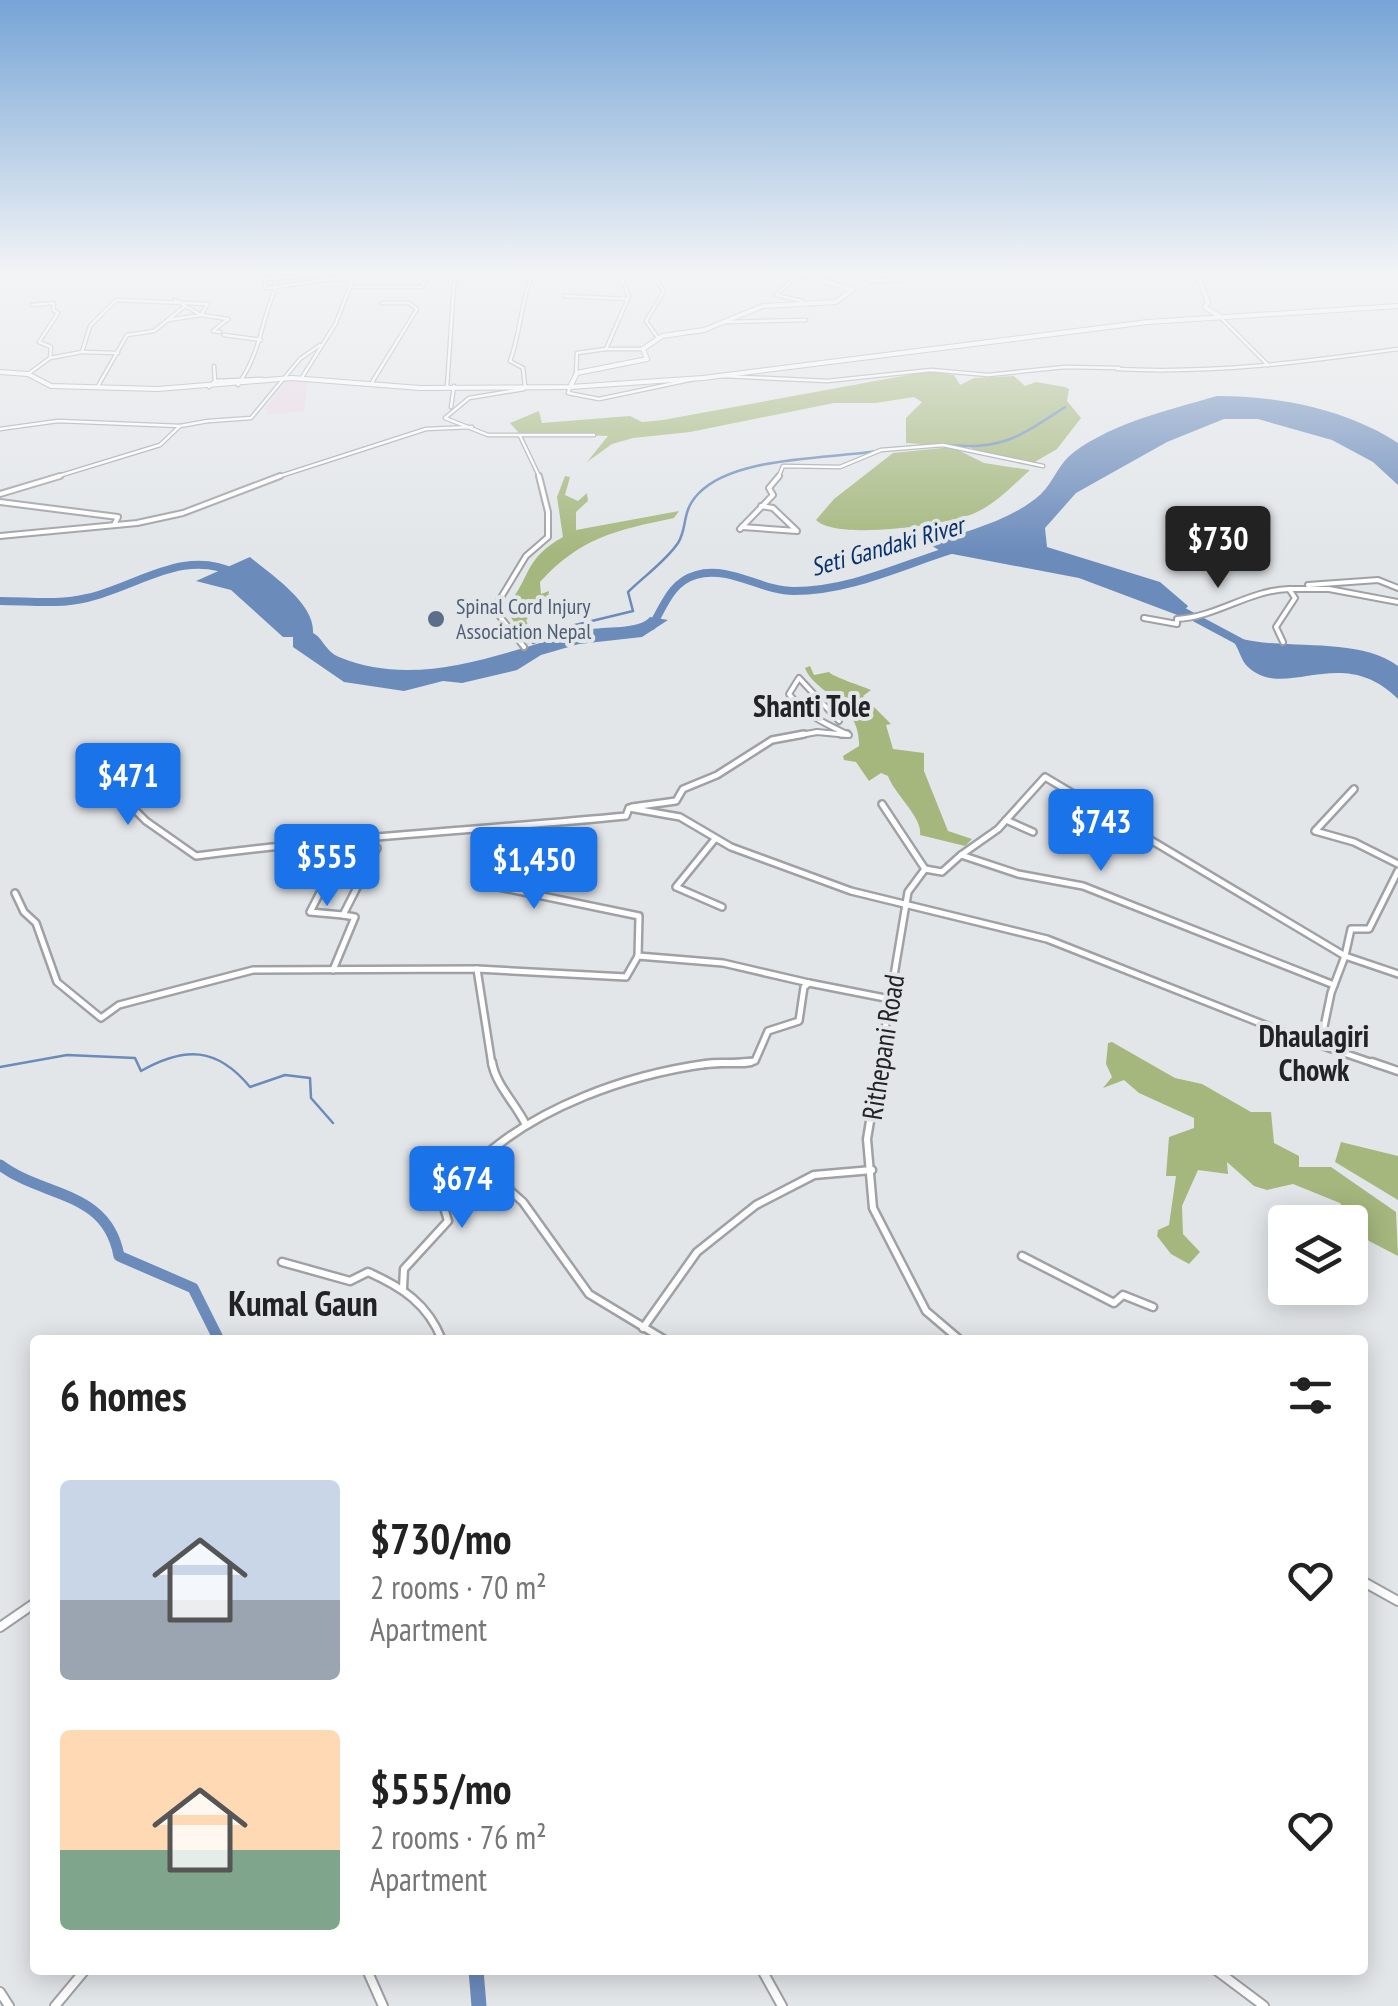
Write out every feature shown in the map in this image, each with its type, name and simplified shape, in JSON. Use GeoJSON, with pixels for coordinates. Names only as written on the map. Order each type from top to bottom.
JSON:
{"type":"FeatureCollection","features":[{"type":"Feature","properties":{"kind":"main road"},"geometry":{"type":"LineString","coordinates":[[570,388],[576,374],[612,367]]}},
{"type":"Feature","properties":{"kind":"main road"},"geometry":{"type":"LineString","coordinates":[[0,372],[28,374],[49,386],[209,388],[239,382],[301,379],[570,388],[697,378],[778,367]]}},
{"type":"Feature","properties":{"kind":"street"},"geometry":{"type":"LineString","coordinates":[[28,374],[38,367]]}},
{"type":"Feature","properties":{"kind":"street"},"geometry":{"type":"LineString","coordinates":[[98,386],[110,367]]}},
{"type":"Feature","properties":{"kind":"street"},"geometry":{"type":"LineString","coordinates":[[209,388],[215,381],[214,367]]}},
{"type":"Feature","properties":{"kind":"street"},"geometry":{"type":"LineString","coordinates":[[215,381],[239,382],[250,367]]}},
{"type":"Feature","properties":{"kind":"street"},"geometry":{"type":"LineString","coordinates":[[0,429],[58,421],[180,426],[251,418],[295,367]]}},
{"type":"Feature","properties":{"kind":"street"},"geometry":{"type":"LineString","coordinates":[[301,379],[308,367]]}},
{"type":"Feature","properties":{"kind":"street"},"geometry":{"type":"LineString","coordinates":[[372,384],[382,367]]}},
{"type":"Feature","properties":{"kind":"street"},"geometry":{"type":"LineString","coordinates":[[451,367],[451,408],[447,421],[488,434],[594,435]]}},
{"type":"Feature","properties":{"kind":"street"},"geometry":{"type":"LineString","coordinates":[[520,367],[525,386]]}},
{"type":"Feature","properties":{"kind":"street"},"geometry":{"type":"LineString","coordinates":[[576,374],[577,367]]}},
{"type":"Feature","properties":{"kind":"street"},"geometry":{"type":"LineString","coordinates":[[720,375],[827,381],[936,370],[988,375],[1065,367],[1172,372],[1270,367]]}},
{"type":"Feature","properties":{"kind":"street"},"geometry":{"type":"LineString","coordinates":[[570,388],[568,393],[599,399],[697,378]]}},
{"type":"Feature","properties":{"kind":"street"},"geometry":{"type":"LineString","coordinates":[[451,408],[469,398],[537,386]]}},
{"type":"Feature","properties":{"kind":"street"},"geometry":{"type":"LineString","coordinates":[[202,424],[208,421]]}},
{"type":"Feature","properties":{"kind":"street"},"geometry":{"type":"LineString","coordinates":[[0,494],[160,445],[180,426]]}},
{"type":"Feature","properties":{"kind":"street"},"geometry":{"type":"LineString","coordinates":[[0,536],[114,525],[183,513],[282,475],[426,429],[472,427]]}},
{"type":"Feature","properties":{"kind":"street"},"geometry":{"type":"LineString","coordinates":[[520,436],[544,488],[551,522],[548,537],[523,556],[514,569],[511,592],[494,608],[524,646]]}},
{"type":"Feature","properties":{"kind":"street"},"geometry":{"type":"LineString","coordinates":[[761,506],[780,514],[796,531],[741,528],[761,506],[773,495],[769,488],[776,484],[782,466],[840,467],[892,448],[956,446],[976,455],[1043,466]]}},
{"type":"Feature","properties":{"kind":"street"},"geometry":{"type":"LineString","coordinates":[[0,502],[118,517],[114,525]]}},
{"type":"Feature","properties":{"kind":"street"},"geometry":{"type":"LineString","coordinates":[[1144,618],[1177,624],[1177,619],[1200,619],[1264,588],[1378,580],[1398,588]]}},
{"type":"Feature","properties":{"kind":"street"},"geometry":{"type":"LineString","coordinates":[[1303,587],[1398,602]]}},
{"type":"Feature","properties":{"kind":"street"},"geometry":{"type":"LineString","coordinates":[[1283,642],[1276,626],[1295,598],[1289,589]]}},
{"type":"Feature","properties":{"kind":"street"},"geometry":{"type":"LineString","coordinates":[[630,808],[676,801],[683,789],[717,775],[772,740],[817,732],[849,735],[813,719],[797,706],[789,694],[799,678],[838,721]]}},
{"type":"Feature","properties":{"kind":"street"},"geometry":{"type":"LineString","coordinates":[[101,776],[117,797],[178,848],[204,856],[334,838],[381,839],[459,828],[484,830],[626,816],[630,808]]}},
{"type":"Feature","properties":{"kind":"street"},"geometry":{"type":"LineString","coordinates":[[882,804],[925,869],[942,872],[1006,820],[1045,777],[1345,956],[1398,974]]}},
{"type":"Feature","properties":{"kind":"street"},"geometry":{"type":"LineString","coordinates":[[1320,1046],[1351,928],[1369,929],[1398,867],[1354,842],[1315,831],[1354,789]]}},
{"type":"Feature","properties":{"kind":"street"},"geometry":{"type":"LineString","coordinates":[[630,808],[680,816],[715,838],[851,891],[908,907],[976,918],[1047,939],[1320,1046],[1398,1070]]}},
{"type":"Feature","properties":{"kind":"street"},"geometry":{"type":"LineString","coordinates":[[1006,820],[1033,832]]}},
{"type":"Feature","properties":{"kind":"street"},"geometry":{"type":"LineString","coordinates":[[715,838],[677,881],[676,888],[722,907]]}},
{"type":"Feature","properties":{"kind":"street"},"geometry":{"type":"LineString","coordinates":[[16,892],[24,912],[36,923],[52,974],[101,1018],[119,1005],[228,974],[477,970],[626,976],[638,956],[639,916],[494,886],[506,844]]}},
{"type":"Feature","properties":{"kind":"street"},"geometry":{"type":"LineString","coordinates":[[333,970],[355,918],[310,912],[342,848]]}},
{"type":"Feature","properties":{"kind":"street"},"geometry":{"type":"LineString","coordinates":[[344,915],[377,848]]}},
{"type":"Feature","properties":{"kind":"street"},"geometry":{"type":"LineString","coordinates":[[962,855],[1018,874],[1082,886],[1334,985]]}},
{"type":"Feature","properties":{"kind":"street","name":"Rithepani Road"},"geometry":{"type":"LineString","coordinates":[[925,869],[908,892],[867,1140],[873,1208],[892,1251],[926,1311],[954,1335]]}},
{"type":"Feature","properties":{"kind":"street"},"geometry":{"type":"LineString","coordinates":[[638,956],[723,963],[890,999]]}},
{"type":"Feature","properties":{"kind":"street"},"geometry":{"type":"LineString","coordinates":[[477,970],[494,1075],[514,1099],[526,1125]]}},
{"type":"Feature","properties":{"kind":"street"},"geometry":{"type":"LineString","coordinates":[[403,1288],[404,1269],[448,1220],[437,1184],[478,1162],[493,1144],[526,1125],[610,1092],[704,1063],[748,1064],[755,1060],[768,1030],[799,1021],[804,987],[809,983]]}},
{"type":"Feature","properties":{"kind":"street"},"geometry":{"type":"LineString","coordinates":[[478,1162],[504,1177],[582,1285],[602,1305],[656,1335]]}},
{"type":"Feature","properties":{"kind":"street"},"geometry":{"type":"LineString","coordinates":[[644,1328],[697,1252],[756,1205],[814,1175],[872,1170]]}},
{"type":"Feature","properties":{"kind":"street"},"geometry":{"type":"LineString","coordinates":[[1022,1256],[1114,1304],[1123,1295],[1153,1307]]}},
{"type":"Feature","properties":{"kind":"street"},"geometry":{"type":"LineString","coordinates":[[282,1262],[350,1281],[368,1272],[403,1288],[427,1308],[440,1335]]}},
{"type":"Feature","properties":{"kind":"street"},"geometry":{"type":"LineString","coordinates":[[1368,1584],[1398,1601]]}},
{"type":"Feature","properties":{"kind":"street"},"geometry":{"type":"LineString","coordinates":[[0,1627],[30,1606]]}},
{"type":"Feature","properties":{"kind":"street"},"geometry":{"type":"LineString","coordinates":[[55,2006],[81,1975]]}},
{"type":"Feature","properties":{"kind":"street"},"geometry":{"type":"LineString","coordinates":[[370,1975],[384,2006]]}},
{"type":"Feature","properties":{"kind":"street"},"geometry":{"type":"LineString","coordinates":[[765,1975],[782,2006]]}},
{"type":"Feature","properties":{"kind":"street"},"geometry":{"type":"LineString","coordinates":[[1223,1975],[1264,2006]]}},
{"type":"Feature","properties":{"kind":"street"},"geometry":{"type":"LineString","coordinates":[[0,1992],[9,2006]]}},
{"type":"Feature","properties":{"kind":"shaded area"},"geometry":{"type":"Polygon","coordinates":[[[288,379],[308,381],[304,411],[266,415],[268,410],[264,410],[288,379]]]}},
{"type":"Feature","properties":{"kind":"green space"},"geometry":{"type":"Polygon","coordinates":[[[930,371],[954,375],[960,385],[974,378],[1014,376],[1025,386],[1036,382],[1065,387],[1069,389],[1067,401],[1081,418],[1057,449],[1033,463],[978,453],[970,447],[906,443],[906,418],[922,402],[914,397],[876,403],[834,403],[690,432],[633,438],[612,444],[587,462],[608,436],[519,433],[510,423],[539,411],[542,423],[630,416],[642,422],[663,420],[930,371]]]}},
{"type":"Feature","properties":{"kind":"green space"},"geometry":{"type":"Polygon","coordinates":[[[952,447],[984,463],[1030,470],[990,504],[961,518],[868,530],[828,526],[816,520],[834,499],[893,453],[952,447]]]}},
{"type":"Feature","properties":{"kind":"green space"},"geometry":{"type":"Polygon","coordinates":[[[565,476],[570,477],[565,495],[578,501],[587,493],[588,501],[576,512],[576,530],[679,511],[674,518],[600,538],[555,567],[540,582],[541,594],[549,591],[548,598],[542,599],[548,610],[535,612],[526,620],[532,636],[528,644],[505,608],[540,554],[563,537],[557,497],[565,476]]]}},
{"type":"Feature","properties":{"kind":"green space"},"geometry":{"type":"Polygon","coordinates":[[[810,666],[814,675],[829,672],[871,690],[863,696],[891,724],[886,725],[893,749],[924,753],[924,771],[948,831],[972,839],[965,846],[920,835],[917,821],[888,776],[881,773],[869,781],[856,762],[844,760],[843,756],[859,746],[858,731],[845,709],[810,677],[805,668],[810,666]]]}},
{"type":"Feature","properties":{"kind":"green space"},"geometry":{"type":"Polygon","coordinates":[[[1108,1043],[1175,1078],[1202,1084],[1251,1112],[1271,1112],[1274,1143],[1299,1156],[1299,1167],[1331,1167],[1396,1212],[1398,1256],[1368,1240],[1368,1205],[1342,1205],[1293,1184],[1267,1190],[1254,1186],[1227,1162],[1228,1174],[1198,1170],[1182,1206],[1183,1234],[1200,1252],[1189,1264],[1171,1254],[1157,1236],[1158,1230],[1169,1225],[1176,1176],[1166,1176],[1169,1137],[1194,1128],[1194,1118],[1139,1093],[1124,1080],[1103,1088],[1112,1077],[1106,1064],[1108,1043]]]}},
{"type":"Feature","properties":{"kind":"green space"},"geometry":{"type":"Polygon","coordinates":[[[1341,1142],[1398,1156],[1398,1200],[1335,1162],[1341,1142]]]}},
{"type":"Feature","properties":{"kind":"water"},"geometry":{"type":"Polygon","coordinates":[[[1217,396],[1311,407],[1378,431],[1398,443],[1398,485],[1373,462],[1332,440],[1258,419],[1224,419],[1167,442],[1076,493],[1045,528],[1047,547],[1160,582],[1188,606],[1180,616],[1079,578],[942,552],[929,544],[988,524],[1029,503],[1041,494],[1069,457],[1107,433],[1217,396]]]}},
{"type":"Feature","properties":{"kind":"water"},"geometry":{"type":"Polygon","coordinates":[[[250,557],[299,601],[312,622],[313,633],[330,651],[370,666],[432,669],[586,630],[630,626],[650,617],[668,620],[642,637],[579,644],[541,655],[517,670],[462,683],[443,681],[404,691],[344,682],[293,647],[293,637],[283,637],[231,590],[196,581],[250,557]]]}},
{"type":"Feature","properties":{"kind":"water"},"geometry":{"type":"Polygon","coordinates":[[[1237,638],[1343,647],[1381,657],[1398,666],[1398,699],[1377,683],[1356,675],[1336,673],[1279,679],[1263,676],[1248,667],[1233,641],[1237,638]]]}},
{"type":"Feature","properties":{"kind":"waterway"},"geometry":{"type":"LineString","coordinates":[[949,445],[983,446],[1011,439],[1065,407]]}},
{"type":"Feature","properties":{"kind":"waterway"},"geometry":{"type":"LineString","coordinates":[[884,449],[931,445]]}},
{"type":"Feature","properties":{"kind":"waterway"},"geometry":{"type":"LineString","coordinates":[[533,643],[571,626],[633,611],[628,592],[673,550],[693,501],[714,482],[734,472],[782,461],[877,451]]}},
{"type":"Feature","properties":{"kind":"waterway","name":"Seti Gandaki River"},"geometry":{"type":"LineString","coordinates":[[652,626],[674,589],[696,575],[721,573],[782,590],[814,590],[854,582],[951,550]]}},
{"type":"Feature","properties":{"kind":"waterway","name":"Seti Gandaki River"},"geometry":{"type":"LineString","coordinates":[[0,601],[76,600],[180,567],[217,567],[237,574]]}},
{"type":"Feature","properties":{"kind":"waterway"},"geometry":{"type":"LineString","coordinates":[[1173,606],[1246,645]]}},
{"type":"Feature","properties":{"kind":"waterway"},"geometry":{"type":"LineString","coordinates":[[0,1067],[67,1055],[135,1058],[141,1071],[172,1057],[200,1055],[225,1064],[250,1087],[285,1075],[310,1078],[311,1098],[333,1123]]}},
{"type":"Feature","properties":{"kind":"waterway"},"geometry":{"type":"LineString","coordinates":[[0,1165],[88,1207],[112,1234],[119,1256],[193,1288],[216,1335]]}},
{"type":"Feature","properties":{"kind":"waterway"},"geometry":{"type":"LineString","coordinates":[[476,1975],[479,2006]]}},
{"type":"Feature","properties":{"kind":"place","name":"Spinal Cord Injury Association Nepal"},"geometry":{"type":"Point","coordinates":[436,619]}},
{"type":"Feature","properties":{"kind":"district","name":"Shanti Tole"},"geometry":{"type":"Point","coordinates":[812,707]}},
{"type":"Feature","properties":{"kind":"district","name":"Dhaulagiri Chowk"},"geometry":{"type":"Point","coordinates":[1314,1054]}},
{"type":"Feature","properties":{"kind":"district","name":"Kumal Gaun"},"geometry":{"type":"Point","coordinates":[303,1304]}}]}
